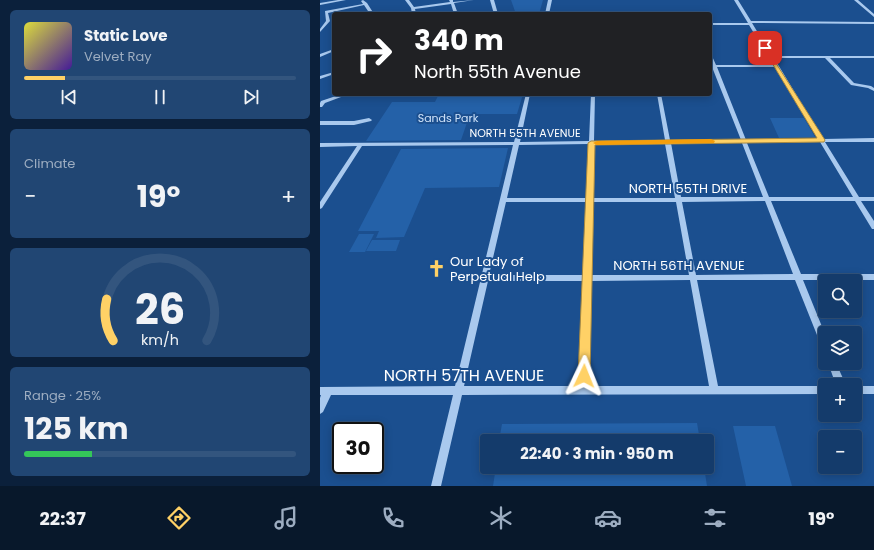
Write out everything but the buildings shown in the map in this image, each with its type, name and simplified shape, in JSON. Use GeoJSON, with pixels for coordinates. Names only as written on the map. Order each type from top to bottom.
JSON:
{"type":"FeatureCollection","features":[{"type":"Feature","properties":{"kind":"street"},"geometry":{"type":"LineString","coordinates":[[320,4],[344,0]]}},
{"type":"Feature","properties":{"kind":"street"},"geometry":{"type":"LineString","coordinates":[[362,0],[371,12]]}},
{"type":"Feature","properties":{"kind":"street"},"geometry":{"type":"LineString","coordinates":[[407,0],[413,8],[414,12]]}},
{"type":"Feature","properties":{"kind":"street"},"geometry":{"type":"LineString","coordinates":[[413,8],[452,1],[472,0]]}},
{"type":"Feature","properties":{"kind":"street"},"geometry":{"type":"LineString","coordinates":[[492,0],[495,12]]}},
{"type":"Feature","properties":{"kind":"street"},"geometry":{"type":"LineString","coordinates":[[547,12],[550,0]]}},
{"type":"Feature","properties":{"kind":"street"},"geometry":{"type":"LineString","coordinates":[[736,0],[874,227]]}},
{"type":"Feature","properties":{"kind":"street"},"geometry":{"type":"LineString","coordinates":[[856,0],[874,16]]}},
{"type":"Feature","properties":{"kind":"street"},"geometry":{"type":"LineString","coordinates":[[452,1],[455,12]]}},
{"type":"Feature","properties":{"kind":"street"},"geometry":{"type":"LineString","coordinates":[[320,31],[328,21],[326,12],[366,4]]}},
{"type":"Feature","properties":{"kind":"street"},"geometry":{"type":"LineString","coordinates":[[712,24],[874,23]]}},
{"type":"Feature","properties":{"kind":"street"},"geometry":{"type":"LineString","coordinates":[[320,56],[332,51]]}},
{"type":"Feature","properties":{"kind":"street"},"geometry":{"type":"LineString","coordinates":[[771,57],[874,57]]}},
{"type":"Feature","properties":{"kind":"street"},"geometry":{"type":"LineString","coordinates":[[826,57],[850,82],[856,86],[869,87],[874,90]]}},
{"type":"Feature","properties":{"kind":"street"},"geometry":{"type":"LineString","coordinates":[[776,66],[712,66],[744,141],[818,327]]}},
{"type":"Feature","properties":{"kind":"street"},"geometry":{"type":"LineString","coordinates":[[320,78],[332,74]]}},
{"type":"Feature","properties":{"kind":"street"},"geometry":{"type":"LineString","coordinates":[[320,106],[323,102],[341,96]]}},
{"type":"Feature","properties":{"kind":"street"},"geometry":{"type":"LineString","coordinates":[[436,486],[515,143],[527,96]]}},
{"type":"Feature","properties":{"kind":"street"},"geometry":{"type":"LineString","coordinates":[[584,390],[593,96]]}},
{"type":"Feature","properties":{"kind":"street"},"geometry":{"type":"LineString","coordinates":[[659,96],[714,390]]}},
{"type":"Feature","properties":{"kind":"street"},"geometry":{"type":"LineString","coordinates":[[320,123],[354,123],[369,120]]}},
{"type":"Feature","properties":{"kind":"street","name":"NORTH 55TH AVENUE"},"geometry":{"type":"LineString","coordinates":[[320,145],[874,140]]}},
{"type":"Feature","properties":{"kind":"street"},"geometry":{"type":"LineString","coordinates":[[320,207],[361,144]]}},
{"type":"Feature","properties":{"kind":"street","name":"NORTH 55TH DRIVE"},"geometry":{"type":"LineString","coordinates":[[503,200],[874,199]]}},
{"type":"Feature","properties":{"kind":"street","name":"NORTH 56TH AVENUE"},"geometry":{"type":"LineString","coordinates":[[484,278],[874,277]]}},
{"type":"Feature","properties":{"kind":"street","name":"NORTH 57TH AVENUE"},"geometry":{"type":"LineString","coordinates":[[324,391],[818,390]]}},
{"type":"Feature","properties":{"kind":"street"},"geometry":{"type":"LineString","coordinates":[[862,390],[874,390]]}},
{"type":"Feature","properties":{"kind":"street"},"geometry":{"type":"LineString","coordinates":[[320,409],[324,391]]}},
{"type":"Feature","properties":{"kind":"green space"},"geometry":{"type":"Polygon","coordinates":[[[511,0],[543,0],[540,12],[515,12],[511,0]]]}},
{"type":"Feature","properties":{"kind":"green space","name":"Sands Park"},"geometry":{"type":"Polygon","coordinates":[[[438,96],[522,96],[517,114],[470,114],[461,140],[366,141],[392,102],[435,102],[438,96]]]}},
{"type":"Feature","properties":{"kind":"green space"},"geometry":{"type":"Polygon","coordinates":[[[770,118],[804,118],[815,137],[779,138],[770,118]]]}},
{"type":"Feature","properties":{"kind":"green space"},"geometry":{"type":"Polygon","coordinates":[[[508,148],[499,187],[425,188],[404,237],[376,238],[379,231],[358,231],[401,149],[508,148]]]}},
{"type":"Feature","properties":{"kind":"green space"},"geometry":{"type":"Polygon","coordinates":[[[359,234],[374,234],[365,252],[349,252],[359,234]]]}},
{"type":"Feature","properties":{"kind":"green space"},"geometry":{"type":"Polygon","coordinates":[[[372,240],[400,240],[396,251],[366,251],[372,240]]]}},
{"type":"Feature","properties":{"kind":"green space"},"geometry":{"type":"Polygon","coordinates":[[[697,423],[699,434],[500,434],[502,424],[697,423]]]}},
{"type":"Feature","properties":{"kind":"green space"},"geometry":{"type":"Polygon","coordinates":[[[733,426],[775,426],[792,486],[746,486],[733,426]]]}},
{"type":"Feature","properties":{"kind":"green space"},"geometry":{"type":"Polygon","coordinates":[[[495,474],[705,474],[707,486],[493,486],[495,474]]]}},
{"type":"Feature","properties":{"kind":"slow traffic"},"geometry":{"type":"LineString","coordinates":[[597,143],[711,141]]}},
{"type":"Feature","properties":{"kind":"place","name":"Our Lady of Perpetual Help"},"geometry":{"type":"Point","coordinates":[437,268]}},
{"type":"Feature","properties":{"kind":"route"},"geometry":{"type":"LineString","coordinates":[[584,376],[591,143],[822,140],[765,48]]}}]}
